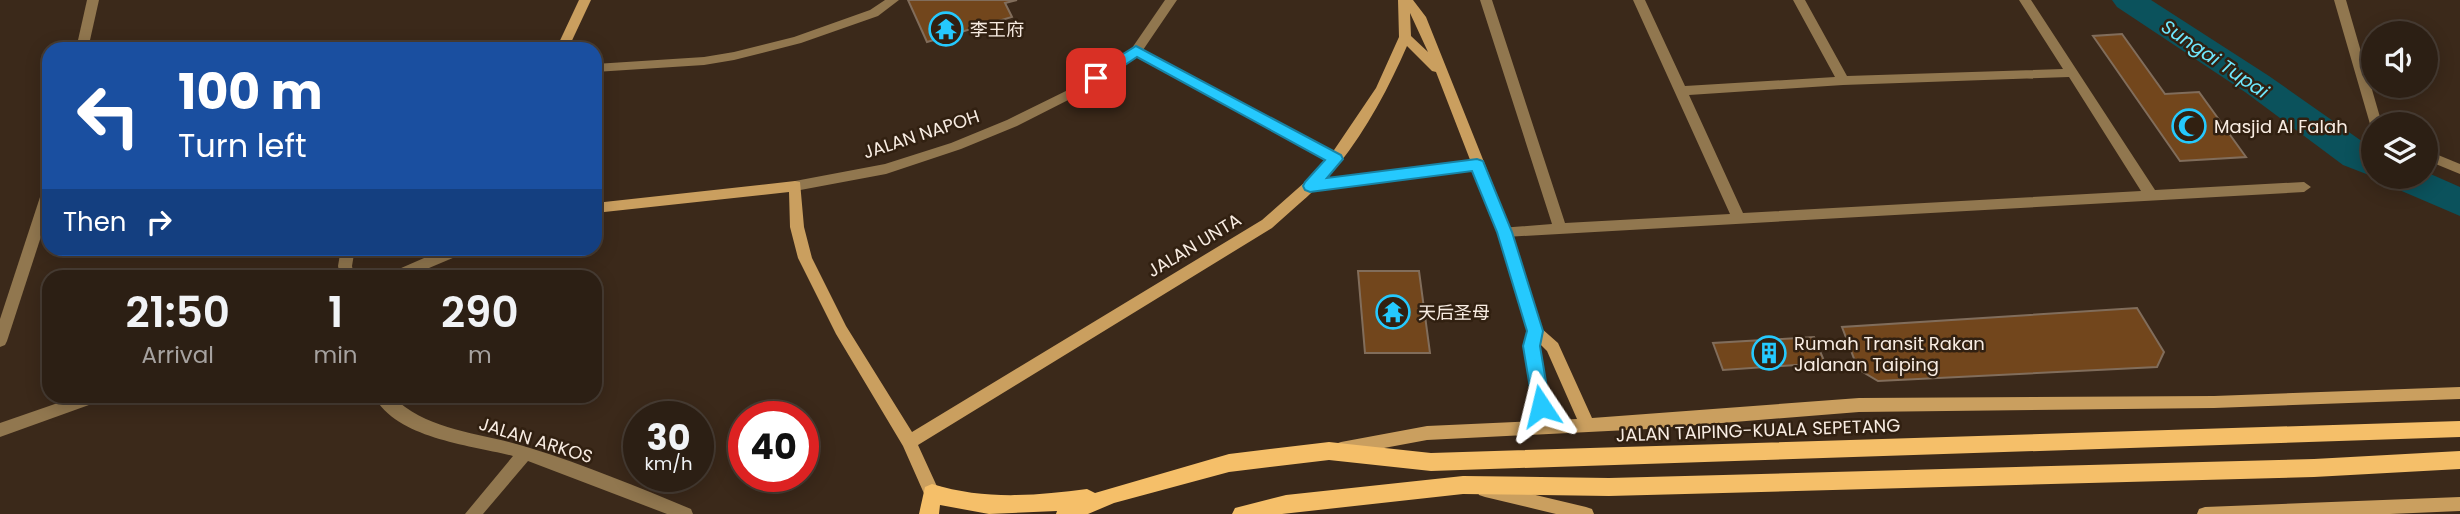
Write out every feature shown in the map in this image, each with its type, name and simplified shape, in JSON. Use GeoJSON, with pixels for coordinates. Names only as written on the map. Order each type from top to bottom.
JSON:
{"type":"FeatureCollection","features":[{"type":"Feature","properties":{"kind":"main road"},"geometry":{"type":"LineString","coordinates":[[565,42],[585,0]]}},
{"type":"Feature","properties":{"kind":"main road"},"geometry":{"type":"LineString","coordinates":[[1406,0],[1420,17],[1505,232],[1535,331],[1532,346],[1545,426]]}},
{"type":"Feature","properties":{"kind":"main road","name":"JALAN UNTA"},"geometry":{"type":"LineString","coordinates":[[909,442],[1267,224],[1310,186],[1335,159],[1382,89],[1405,37],[1406,0]]}},
{"type":"Feature","properties":{"kind":"main road"},"geometry":{"type":"LineString","coordinates":[[1405,37],[1442,75]]}},
{"type":"Feature","properties":{"kind":"main road"},"geometry":{"type":"LineString","coordinates":[[795,186],[797,227],[805,258],[841,330],[909,442],[932,493],[929,514]]}},
{"type":"Feature","properties":{"kind":"main road","name":"JALAN NAPOH"},"geometry":{"type":"LineString","coordinates":[[602,207],[795,186]]}},
{"type":"Feature","properties":{"kind":"main road"},"geometry":{"type":"LineString","coordinates":[[1535,331],[1553,347],[1587,424]]}},
{"type":"Feature","properties":{"kind":"main road"},"geometry":{"type":"LineString","coordinates":[[1329,451],[1427,433],[1859,405],[2214,402],[2460,393]]}},
{"type":"Feature","properties":{"kind":"main road","name":"JALAN TAIPING-KUALA SEPETANG"},"geometry":{"type":"LineString","coordinates":[[1066,514],[1111,495],[1229,463],[1329,451],[1430,462],[2460,429]]}},
{"type":"Feature","properties":{"kind":"main road"},"geometry":{"type":"LineString","coordinates":[[1242,514],[1463,485],[1609,487],[2314,468],[2460,460]]}},
{"type":"Feature","properties":{"kind":"main road"},"geometry":{"type":"LineString","coordinates":[[1463,485],[1586,514]]}},
{"type":"Feature","properties":{"kind":"main road"},"geometry":{"type":"LineString","coordinates":[[932,493],[977,505],[1048,503],[1111,495]]}},
{"type":"Feature","properties":{"kind":"main road"},"geometry":{"type":"LineString","coordinates":[[2205,514],[2460,504]]}},
{"type":"Feature","properties":{"kind":"street"},"geometry":{"type":"LineString","coordinates":[[84,42],[93,0]]}},
{"type":"Feature","properties":{"kind":"street"},"geometry":{"type":"LineString","coordinates":[[602,68],[704,61],[734,56],[797,40],[874,13],[892,0]]}},
{"type":"Feature","properties":{"kind":"street","name":"JALAN NAPOH"},"geometry":{"type":"LineString","coordinates":[[795,186],[886,169],[956,146],[1013,123],[1076,91],[1136,51],[1171,0]]}},
{"type":"Feature","properties":{"kind":"street"},"geometry":{"type":"LineString","coordinates":[[1486,0],[1560,228]]}},
{"type":"Feature","properties":{"kind":"street"},"geometry":{"type":"LineString","coordinates":[[1639,0],[1738,217]]}},
{"type":"Feature","properties":{"kind":"street"},"geometry":{"type":"LineString","coordinates":[[1799,0],[1843,81]]}},
{"type":"Feature","properties":{"kind":"street"},"geometry":{"type":"LineString","coordinates":[[2025,0],[2152,197]]}},
{"type":"Feature","properties":{"kind":"street"},"geometry":{"type":"LineString","coordinates":[[2340,0],[2373,112]]}},
{"type":"Feature","properties":{"kind":"street"},"geometry":{"type":"LineString","coordinates":[[1136,51],[1335,159]]}},
{"type":"Feature","properties":{"kind":"street"},"geometry":{"type":"LineString","coordinates":[[1681,91],[1843,81],[2071,73]]}},
{"type":"Feature","properties":{"kind":"street"},"geometry":{"type":"LineString","coordinates":[[2438,160],[2460,169]]}},
{"type":"Feature","properties":{"kind":"street"},"geometry":{"type":"LineString","coordinates":[[1310,186],[1477,165]]}},
{"type":"Feature","properties":{"kind":"street"},"geometry":{"type":"LineString","coordinates":[[1505,232],[2304,187]]}},
{"type":"Feature","properties":{"kind":"street"},"geometry":{"type":"LineString","coordinates":[[0,341],[42,212]]}},
{"type":"Feature","properties":{"kind":"street"},"geometry":{"type":"LineString","coordinates":[[411,270],[443,256]]}},
{"type":"Feature","properties":{"kind":"street"},"geometry":{"type":"LineString","coordinates":[[0,430],[75,403]]}},
{"type":"Feature","properties":{"kind":"street","name":"JALAN ARKOS"},"geometry":{"type":"LineString","coordinates":[[388,403],[396,412],[431,430],[525,453],[609,482],[685,514]]}},
{"type":"Feature","properties":{"kind":"street"},"geometry":{"type":"LineString","coordinates":[[473,514],[525,453]]}},
{"type":"Feature","properties":{"kind":"building","name":"李王府"},"geometry":{"type":"Polygon","coordinates":[[[908,0],[1017,0],[1005,3],[1012,17],[927,42],[908,0]]]}},
{"type":"Feature","properties":{"kind":"building","name":"Masjid Al Falah"},"geometry":{"type":"Polygon","coordinates":[[[2122,34],[2165,94],[2199,92],[2246,157],[2180,161],[2093,36],[2122,34]]]}},
{"type":"Feature","properties":{"kind":"building","name":"天后圣母"},"geometry":{"type":"Polygon","coordinates":[[[1358,271],[1419,271],[1430,353],[1365,353],[1358,271]]]}},
{"type":"Feature","properties":{"kind":"building"},"geometry":{"type":"Polygon","coordinates":[[[2137,308],[2164,352],[2157,367],[1878,381],[1858,369],[1842,327],[2137,308]]]}},
{"type":"Feature","properties":{"kind":"building","name":"Rumah Transit Rakan Jalanan Taiping"},"geometry":{"type":"Polygon","coordinates":[[[1814,337],[1825,363],[1723,370],[1713,343],[1814,337]]]}},
{"type":"Feature","properties":{"kind":"waterway","name":"Sungai Tupai"},"geometry":{"type":"LineString","coordinates":[[2128,0],[2257,84],[2361,159]]}},
{"type":"Feature","properties":{"kind":"waterway","name":"Sungai Tupai"},"geometry":{"type":"LineString","coordinates":[[2430,189],[2460,202]]}},
{"type":"Feature","properties":{"kind":"place","name":"李王府"},"geometry":{"type":"Point","coordinates":[946,29]}},
{"type":"Feature","properties":{"kind":"place","name":"Masjid Al Falah"},"geometry":{"type":"Point","coordinates":[2189,126]}},
{"type":"Feature","properties":{"kind":"place","name":"天后圣母"},"geometry":{"type":"Point","coordinates":[1393,312]}},
{"type":"Feature","properties":{"kind":"place","name":"Rumah Transit Rakan Jalanan Taiping"},"geometry":{"type":"Point","coordinates":[1769,353]}},
{"type":"Feature","properties":{"kind":"route"},"geometry":{"type":"LineString","coordinates":[[1096,78],[1136,51],[1335,159],[1310,186],[1477,165],[1505,232],[1535,331],[1532,346],[1541,406]]}}]}
